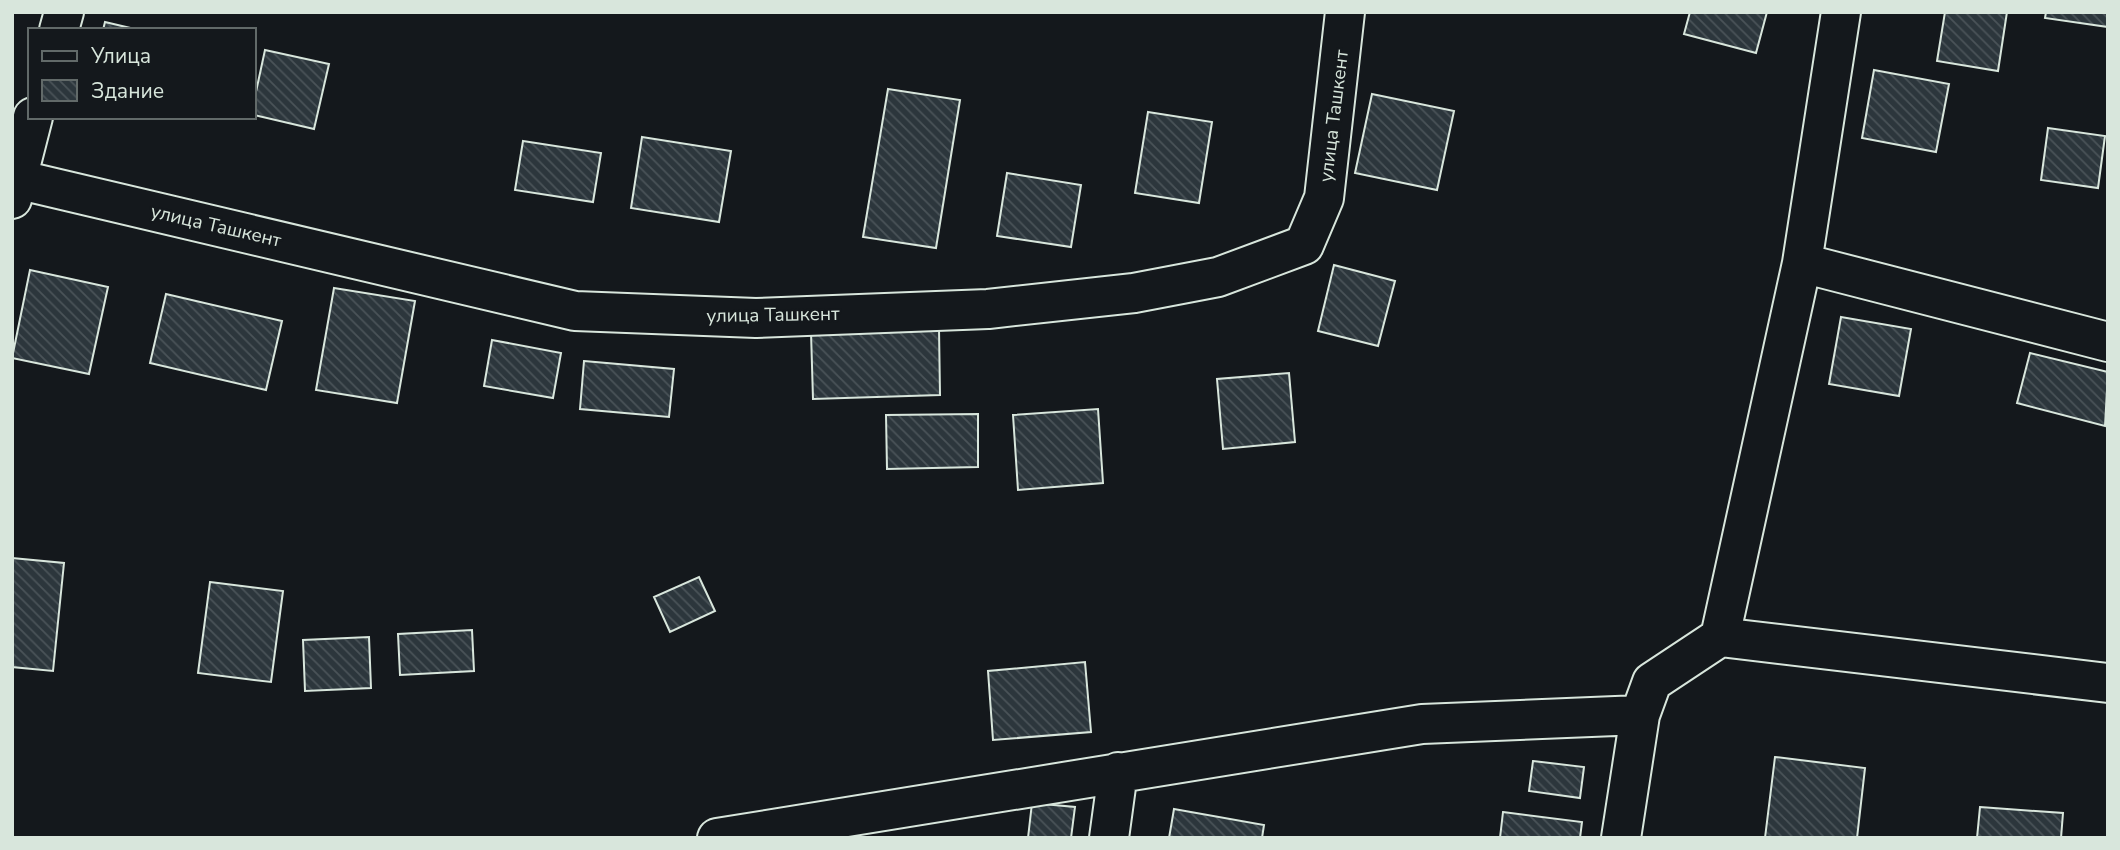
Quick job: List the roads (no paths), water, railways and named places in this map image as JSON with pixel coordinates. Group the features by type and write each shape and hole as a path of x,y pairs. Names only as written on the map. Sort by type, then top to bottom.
{"street":[{"name":"улица Ташкент","path":"13,185 575,312 756,318 988,309 1134,293 1218,276 1304,245 1324,198 1345,12"},
{"path":"1720,637 1802,263 1842,12"},
{"path":"13,185 32,119"},
{"path":"1802,263 2108,342"},
{"path":"1621,838 1640,715 1652,682 1720,637 2108,683"},
{"path":"717,838 1422,724 1640,715"},
{"path":"1109,838 1118,772"}]}
